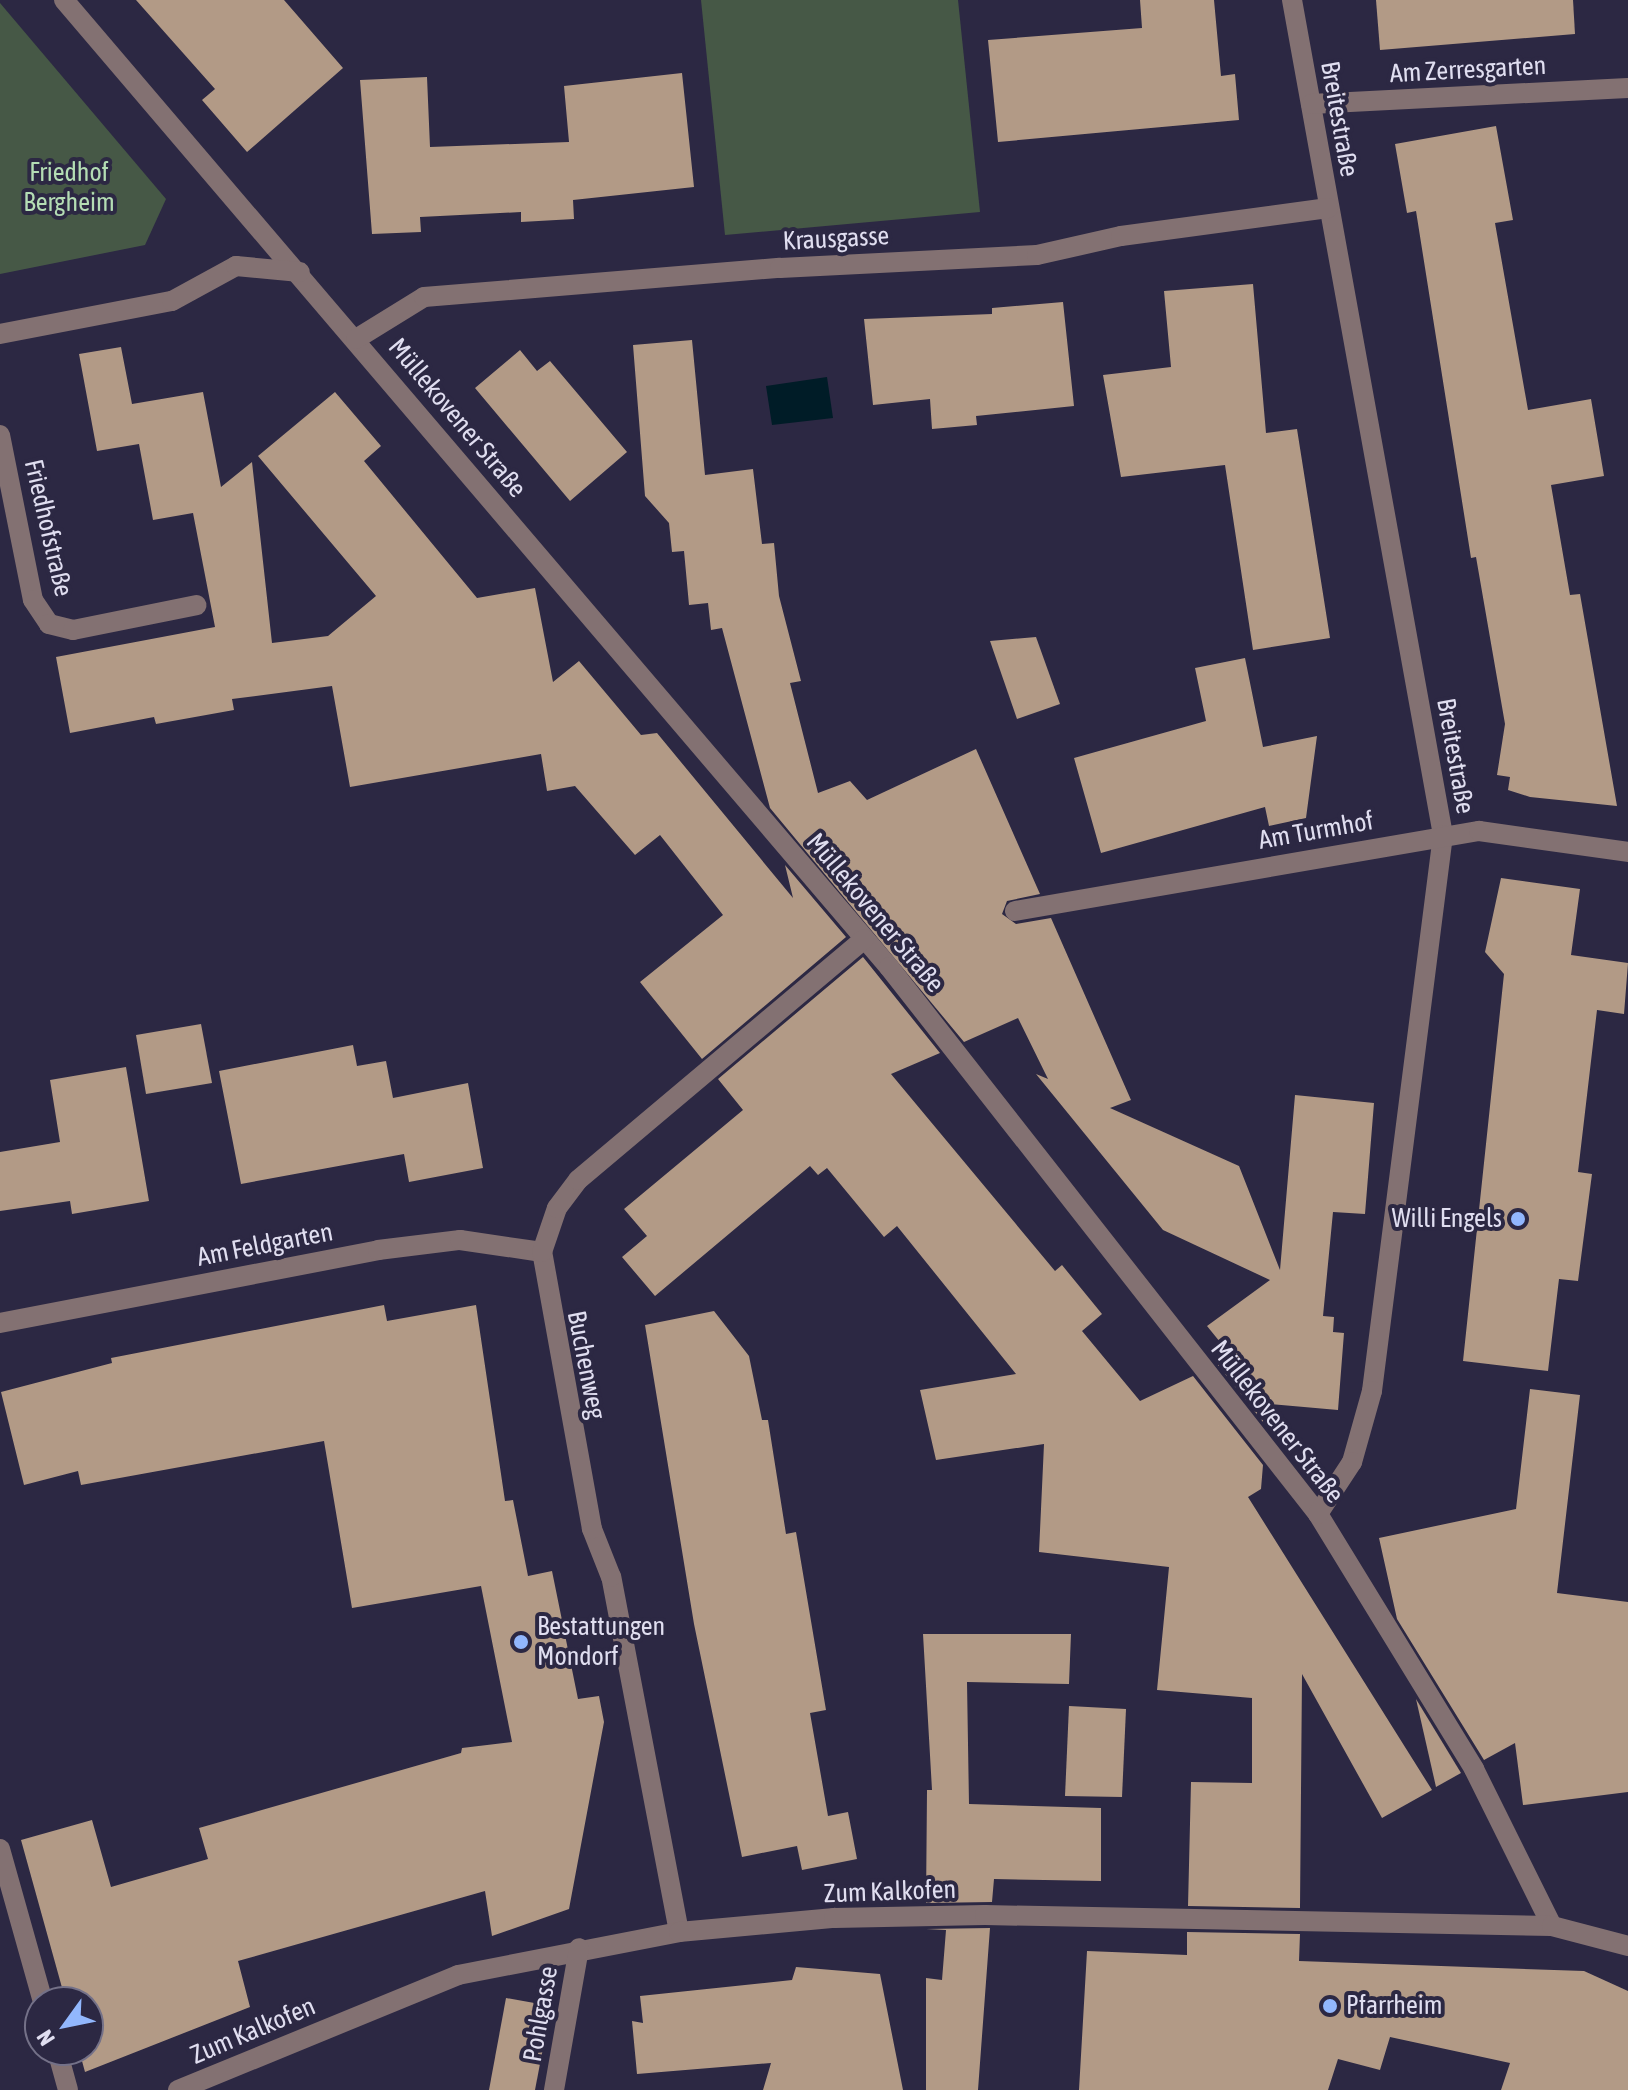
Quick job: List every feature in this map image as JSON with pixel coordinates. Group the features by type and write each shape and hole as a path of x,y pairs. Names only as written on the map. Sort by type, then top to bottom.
{"street":[{"name":"Müllekovener Straße","path":"64,0 300,272 864,939 1318,1514 1474,1769 1552,1926"},
{"name":"Breitestraße","path":"1292,0 1443,835 1372,1391 1352,1462 1318,1514"},
{"name":"Am Zerresgarten","path":"1311,104 1628,88"},
{"name":"Krausgasse","path":"356,339 424,297 780,268 1037,255 1121,236 1328,208"},
{"path":"0,334 172,301 236,266 300,272"},
{"name":"Friedhofstraße","path":"0,435 33,600 49,624 73,630 197,605"},
{"name":"Am Turmhof","path":"1015,911 1479,831 1628,852"},
{"name":"Buchenweg","path":"679,1932 611,1577 589,1514 542,1275 542,1252 557,1208 578,1180 864,939"},
{"name":"Am Feldgarten","path":"0,1323 378,1250 460,1240 542,1252"},
{"path":"0,1849 39,1986"},
{"name":"Zum Kalkofen","path":"178,2090 458,1975 579,1948 679,1932 834,1918 985,1915 1552,1926 1628,1946"},
{"name":"Pohlgasse","path":"554,2090 579,1948"},
{"path":"61,2066 68,2090"}],"green space":[{"path":"701,0 958,0 980,212 725,235"},
{"name":"Friedhof Bergheim","path":"0,3 166,199 145,245 0,274"}],"water":[{"path":"827,377 833,418 772,425 766,386"}],"building":[{"path":"136,0 284,0 343,68 247,152 202,100 215,89"},
{"path":"1140,0 1214,0 1221,76 1235,74 1239,120 998,142 988,40 1142,28"},
{"path":"1376,0 1573,0 1575,34 1380,50"},
{"path":"682,73 694,187 573,200 574,219 521,222 521,212 420,217 421,232 372,234 360,80 427,77 430,147 569,142 564,86"},
{"path":"1496,126 1513,220 1495,223 1528,410 1591,399 1604,476 1551,485 1570,595 1580,594 1617,806 1530,797 1508,790 1510,777 1497,775 1505,724 1476,557 1471,558 1416,211 1407,213 1395,144"},
{"path":"1253,284 1266,433 1297,429 1330,638 1253,650 1225,465 1121,477 1103,375 1171,367 1164,291"},
{"path":"1063,302 1074,406 976,416 977,425 932,429 930,399 873,405 864,319 992,314 992,308"},
{"path":"692,340 705,475 753,469 762,544 774,543 779,596 801,681 790,683 818,793 850,781 867,800 976,749 1040,894 1007,901 1002,914 1016,924 1051,918 1131,1100 1110,1108 1239,1166 1280,1270 1295,1095 1374,1103 1365,1214 1333,1212 1323,1316 1334,1317 1333,1332 1344,1333 1338,1410 1269,1404 1267,1427 1218,1365 1233,1358 1207,1326 1270,1280 1163,1230 1036,1074 1048,1079 1018,1018 964,1042 770,808 722,628 711,630 708,603 689,605 684,551 672,552 669,523 645,496 633,345"},
{"path":"121,347 132,404 203,392 221,487 252,462 272,643 328,636 376,596 258,456 335,392 381,446 364,461 477,598 535,588 553,682 579,661 641,735 657,733 793,898 785,865 846,937 702,1059 640,982 723,915 660,835 635,855 575,786 547,791 541,754 350,787 332,686 232,699 234,710 156,724 154,717 70,733 56,657 215,627 193,513 153,520 139,444 97,451 79,354"},
{"path":"520,350 537,371 550,361 627,452 570,501 475,388"},
{"path":"1036,637 1060,704 1017,719 990,641"},
{"path":"1245,658 1263,747 1317,736 1306,818 1269,826 1265,807 1101,853 1074,758 1206,721 1195,668"},
{"path":"1501,878 1580,889 1571,955 1628,963 1624,1014 1597,1010 1578,1172 1592,1174 1578,1281 1559,1279 1548,1371 1463,1361 1504,974 1485,952"},
{"path":"863,957 940,1053 891,1074 1055,1271 1062,1265 1102,1314 1082,1331 1140,1401 1193,1376 1263,1465 1261,1489 1248,1497 1432,1790 1382,1818 1302,1674 1300,1908 1188,1906 1191,1782 1252,1783 1252,1698 1157,1690 1169,1567 1039,1552 1044,1444 936,1460 920,1390 1016,1374 897,1226 884,1237 827,1168 818,1175 810,1166 655,1296 622,1257 647,1236 624,1209 743,1110 718,1079"},
{"path":"201,1024 212,1083 146,1094 136,1035"},
{"path":"353,1045 357,1066 386,1061 393,1098 468,1083 483,1168 409,1182 404,1154 241,1184 219,1071"},
{"path":"126,1067 149,1201 72,1214 70,1201 0,1211 0,1152 60,1142 50,1080"},
{"path":"384,1305 387,1321 476,1305 505,1501 513,1500 528,1576 552,1571 578,1699 599,1696 604,1722 569,1909 492,1936 485,1891 238,1961 250,2007 104,2065 104,1986 62,1986 21,1840 92,1820 111,1887 208,1859 199,1828 461,1753 462,1748 512,1742 481,1586 352,1608 324,1441 81,1485 78,1471 24,1485 1,1392 112,1363 111,1358"},
{"path":"714,1311 749,1356 762,1420 768,1420 786,1534 796,1532 826,1710 810,1713 828,1816 848,1812 857,1859 802,1870 797,1846 742,1857 694,1624 645,1325"},
{"path":"1530,1389 1580,1395 1557,1593 1628,1602 1628,1792 1523,1805 1515,1743 1484,1760 1397,1619 1379,1538 1516,1509"},
{"path":"923,1634 1071,1634 1069,1684 967,1682 969,1804 1101,1808 1101,1881 994,1879 992,1902 926,1903 927,1790 932,1790"},
{"path":"1416,1699 1461,1773 1436,1787"},
{"path":"1069,1706 1126,1709 1122,1797 1065,1796"},
{"path":"990,1928 978,2090 926,2090 926,1978 942,1980 946,1930 926,1929"},
{"path":"1187,1932 1300,1934 1299,1961 1584,1971 1628,1991 1628,2090 1501,2090 1510,2063 1390,2037 1380,2070 1338,2059 1328,2090 1079,2090 1087,1951 1187,1955"},
{"path":"796,1967 880,1974 903,2090 763,2090 771,2063 637,2074 632,2021 643,2023 640,1996 792,1980"},
{"path":"506,1998 551,2006 535,2090 489,2090"},
{"path":"83,2066 100,2066 85,2072"}],"place":[{"name":"Willi Engels","path":"1518,1219"},
{"name":"Bestattungen Mondorf","path":"521,1642"},
{"name":"Pfarrheim","path":"1330,2006"}]}
